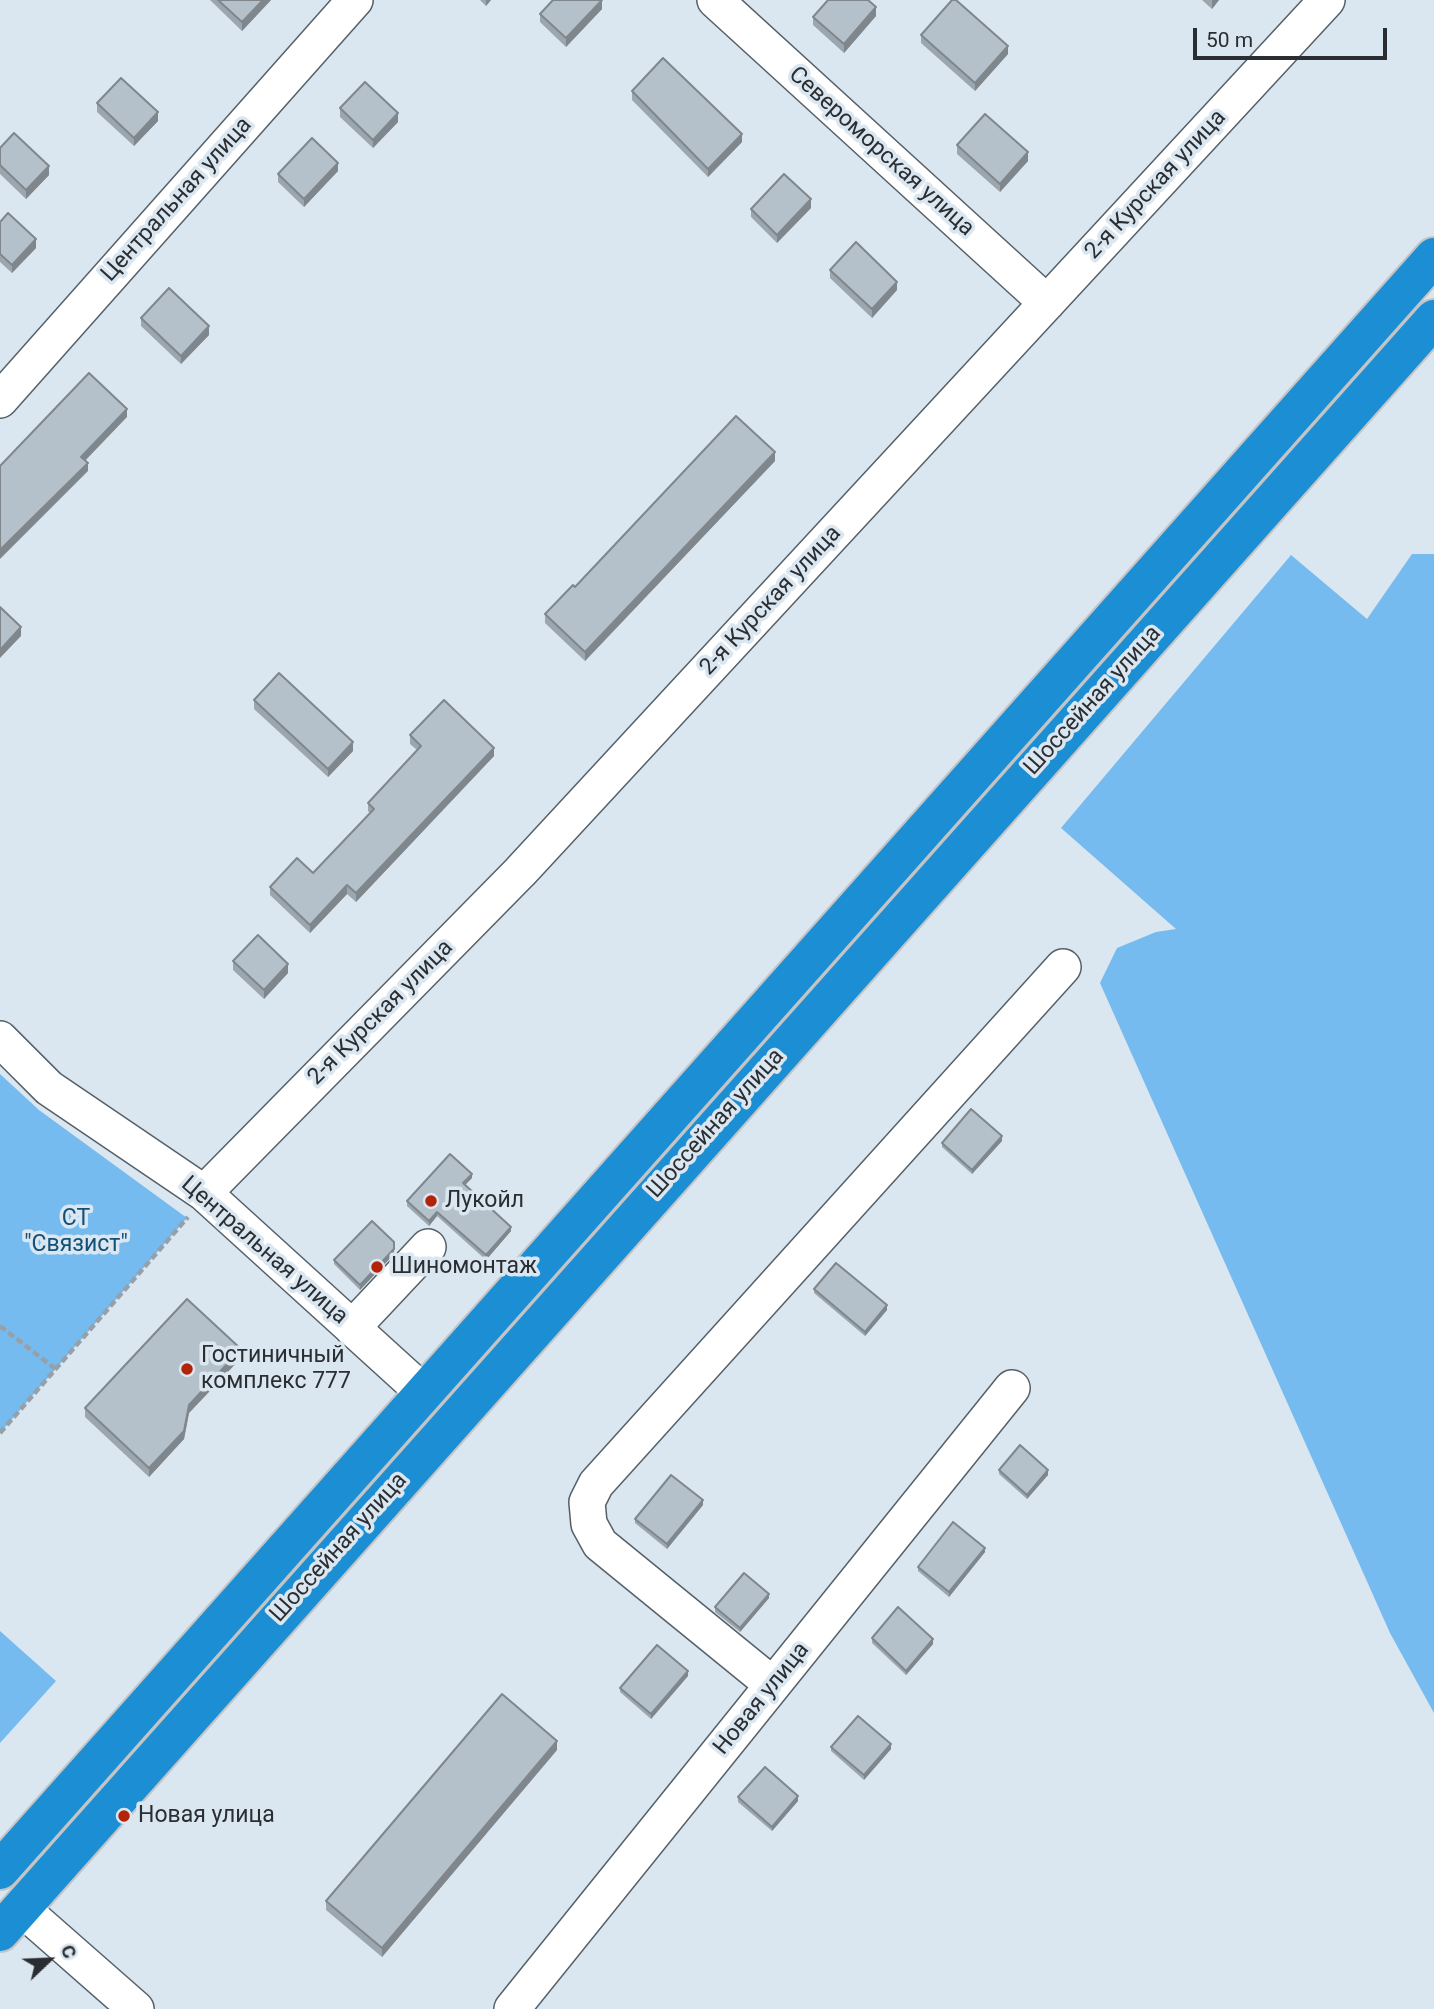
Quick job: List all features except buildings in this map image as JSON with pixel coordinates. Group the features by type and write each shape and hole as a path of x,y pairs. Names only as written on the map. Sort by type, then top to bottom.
{"highway":[{"name":"Шоссейная улица","path":"0,1870 1434,257"},
{"name":"Шоссейная улица","path":"11,1920 1434,319"}],"street":[{"name":"Центральная улица","path":"0,400 355,0"},
{"name":"Североморская улица","path":"715,0 1047,303"},
{"name":"2-я Курская улица","path":"204,1193 520,872 1327,0"},
{"path":"773,1685 600,1544 589,1524 587,1502 596,1484 1063,967"},
{"name":"Центральная улица","path":"0,1039 49,1088 204,1193 423,1392"},
{"path":"352,1328 428,1248"},
{"name":"Новая улица","path":"512,2009 1012,1388"},
{"path":"11,1920 136,2009"}],"path":[{"path":"0,1433 187,1218 204,1193"},
{"path":"0,1326 57,1370"}],"green space":[{"path":"1412,554 1434,554 1434,1713 1390,1633 1100,983 1117,948 1156,932 1176,929 1061,828 1291,555 1367,619"},
{"name":"СТ \"Связист\"","path":"0,1074 39,1110 187,1218 0,1433"},
{"path":"0,1631 56,1681 0,1743"}],"place":[{"name":"Лукойл","path":"431,1201"},
{"name":"Шиномонтаж","path":"377,1267"},
{"name":"Гостиничный комплекс 777","path":"187,1369"},
{"name":"Новая улица","path":"124,1816"}]}
